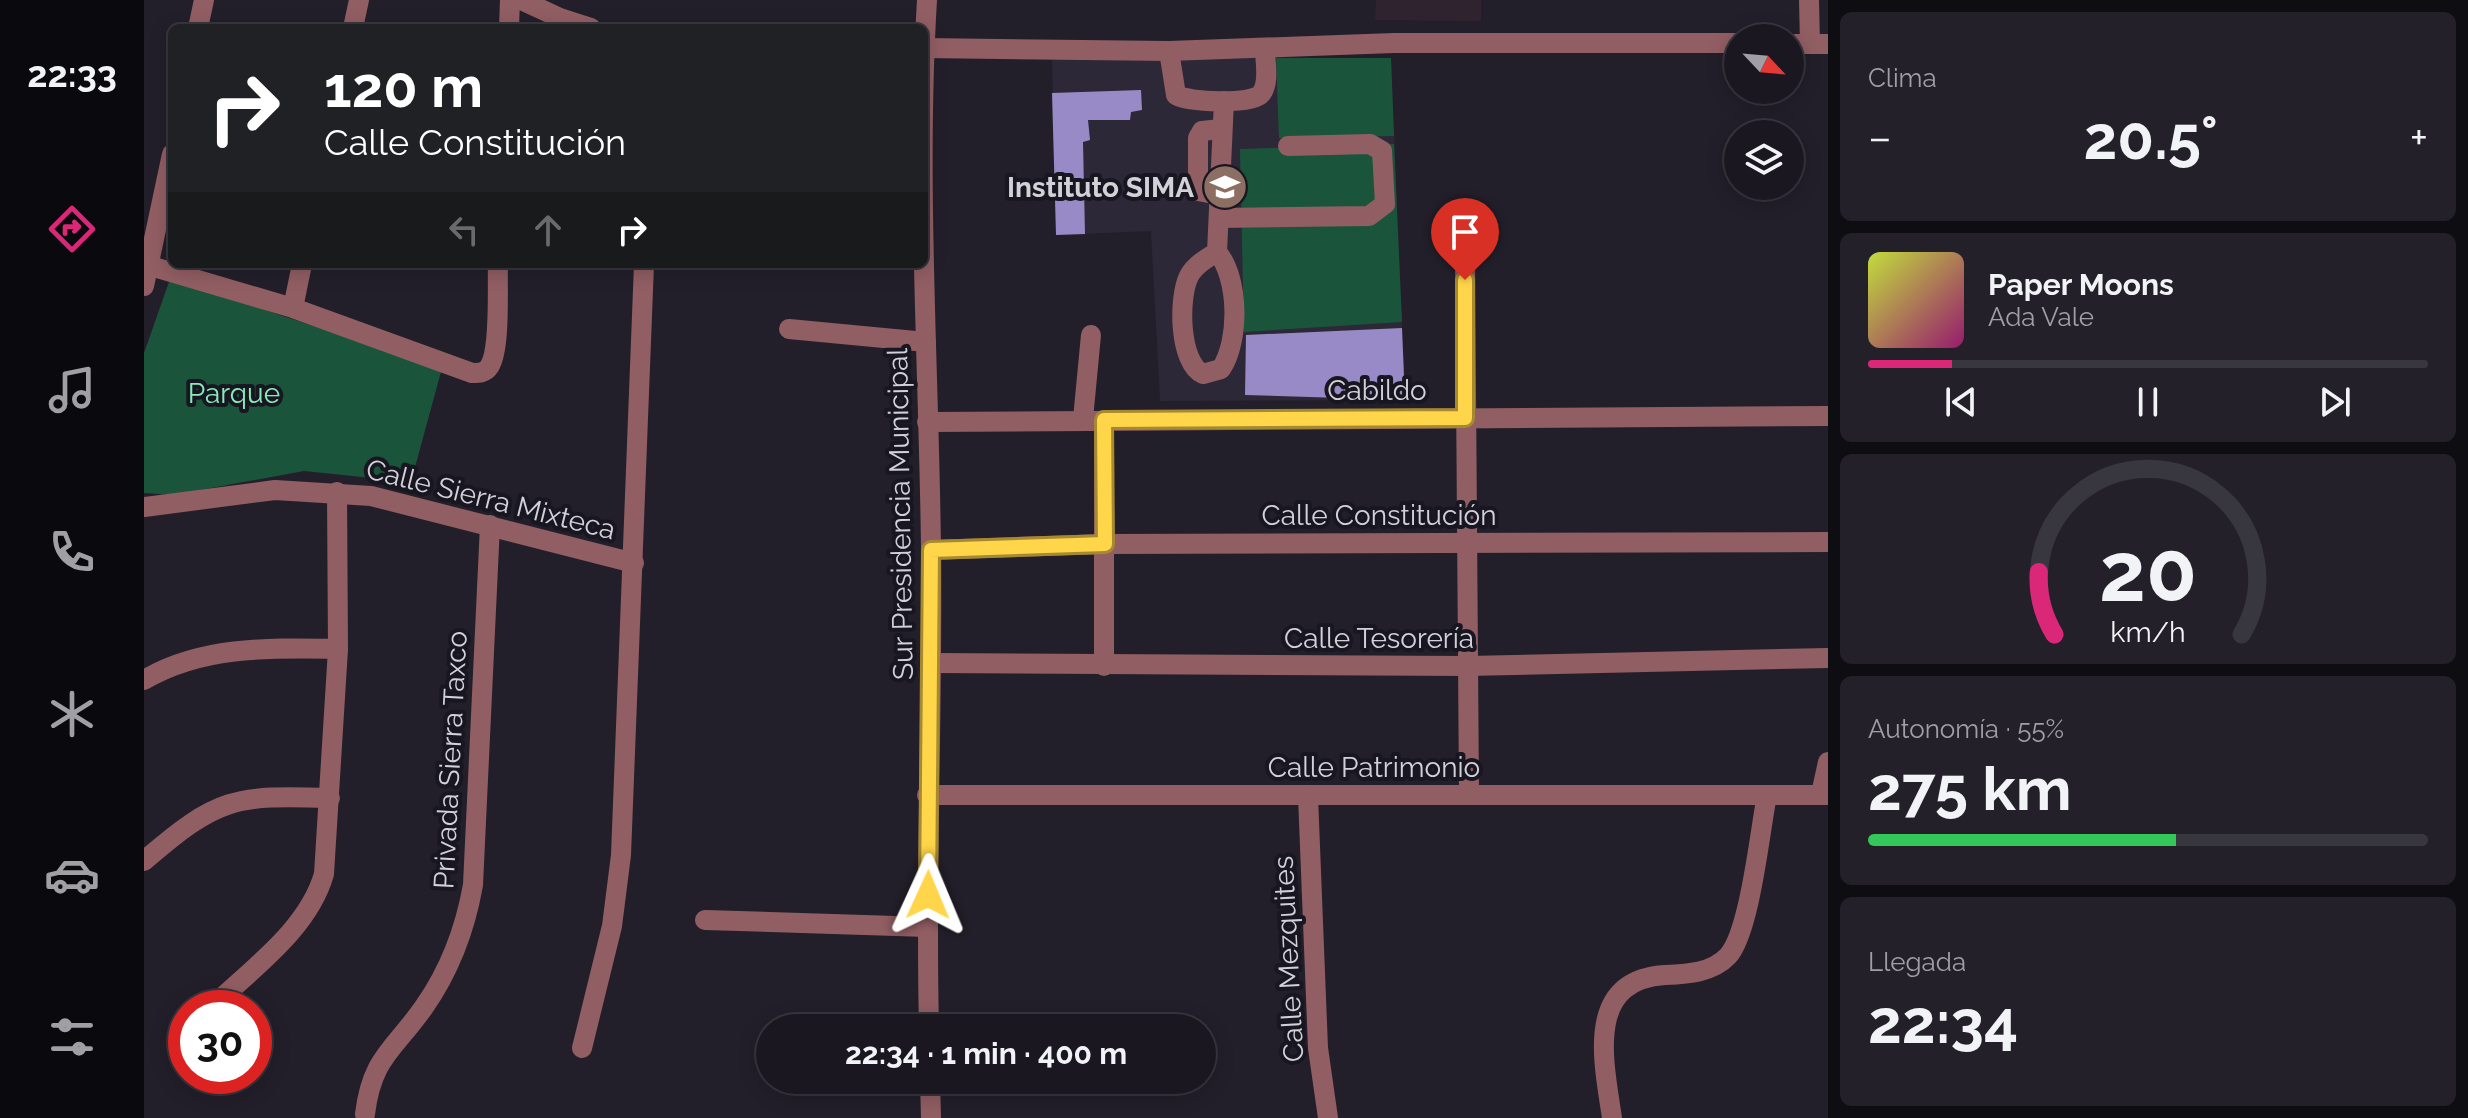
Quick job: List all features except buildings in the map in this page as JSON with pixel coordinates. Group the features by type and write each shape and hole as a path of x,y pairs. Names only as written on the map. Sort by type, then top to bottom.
{"street":[{"path":"199,24 204,0"},
{"path":"354,24 359,0"},
{"path":"509,24 510,0"},
{"path":"521,0 581,24"},
{"name":"Sur Presidencia Municipal","path":"926,24 927,0"},
{"path":"1809,0 1809,44"},
{"path":"928,48 1169,51 1265,50 1394,43 1724,43"},
{"path":"1169,51 1176,95 1187,100 1224,101 1255,99 1261,95 1266,82 1265,50"},
{"path":"1217,252 1190,274 1184,301 1189,363 1203,374 1221,369 1229,358 1232,340 1233,279 1228,265 1217,252 1219,195 1198,191 1198,145 1202,131 1221,129 1224,101"},
{"path":"1220,218 1369,216 1385,204 1382,151 1370,144 1288,146"},
{"path":"168,171 145,272 293,308 472,373 487,370 494,355 498,268"},
{"path":"1465,253 1469,794"},
{"path":"293,308 301,268"},
{"path":"582,1048 619,888 644,268"},
{"name":"Sur Presidencia Municipal","path":"925,268 931,550 927,795 929,1014"},
{"path":"789,329 926,342"},
{"path":"1091,335 1094,420 1105,544 1104,666"},
{"name":"Cabildo","path":"927,422 1828,416"},
{"name":"Calle Sierra Mixteca","path":"144,507 275,490 337,492 411,504 634,563"},
{"path":"229,990 313,904 328,848 338,649 337,492"},
{"name":"Privada Sierra Taxco","path":"365,1114 374,1071 437,986 453,956 468,913 473,885 490,525"},
{"name":"Calle Constitución","path":"931,550 1105,544 1828,542"},
{"path":"144,680 194,661 246,648 338,649"},
{"name":"Calle Tesorería","path":"931,663 1468,666 1828,658"},
{"path":"1824,795 1828,762"},
{"name":"Calle Patrimonio","path":"927,795 1824,795"},
{"path":"1612,1118 1603,1037 1608,1011 1635,982 1653,976 1691,974 1715,966 1729,955 1742,929 1767,795"},
{"path":"144,861 180,830 218,806 260,796 330,798"},
{"name":"Calle Mezquites","path":"1308,796 1318,1048 1328,1118"},
{"path":"705,920 927,927"},
{"path":"930,1094 931,1118"}],"shaded area":[{"path":"1376,0 1481,0 1481,21 1375,20"},
{"name":"Instituto SIMA","path":"1052,57 1391,58 1405,400 1160,401 1151,231 1056,235"}],"green space":[{"path":"1276,58 1391,58 1394,136 1279,138"},
{"path":"1394,144 1402,322 1244,332 1240,149"},
{"name":"Parque","path":"170,279 442,368 411,482 304,471 173,495 144,493 144,353"}],"place":[{"name":"Instituto SIMA","path":"1225,187"}],"route":[{"path":"928,895 931,550 1105,544 1104,420 1465,418 1465,280"}]}
